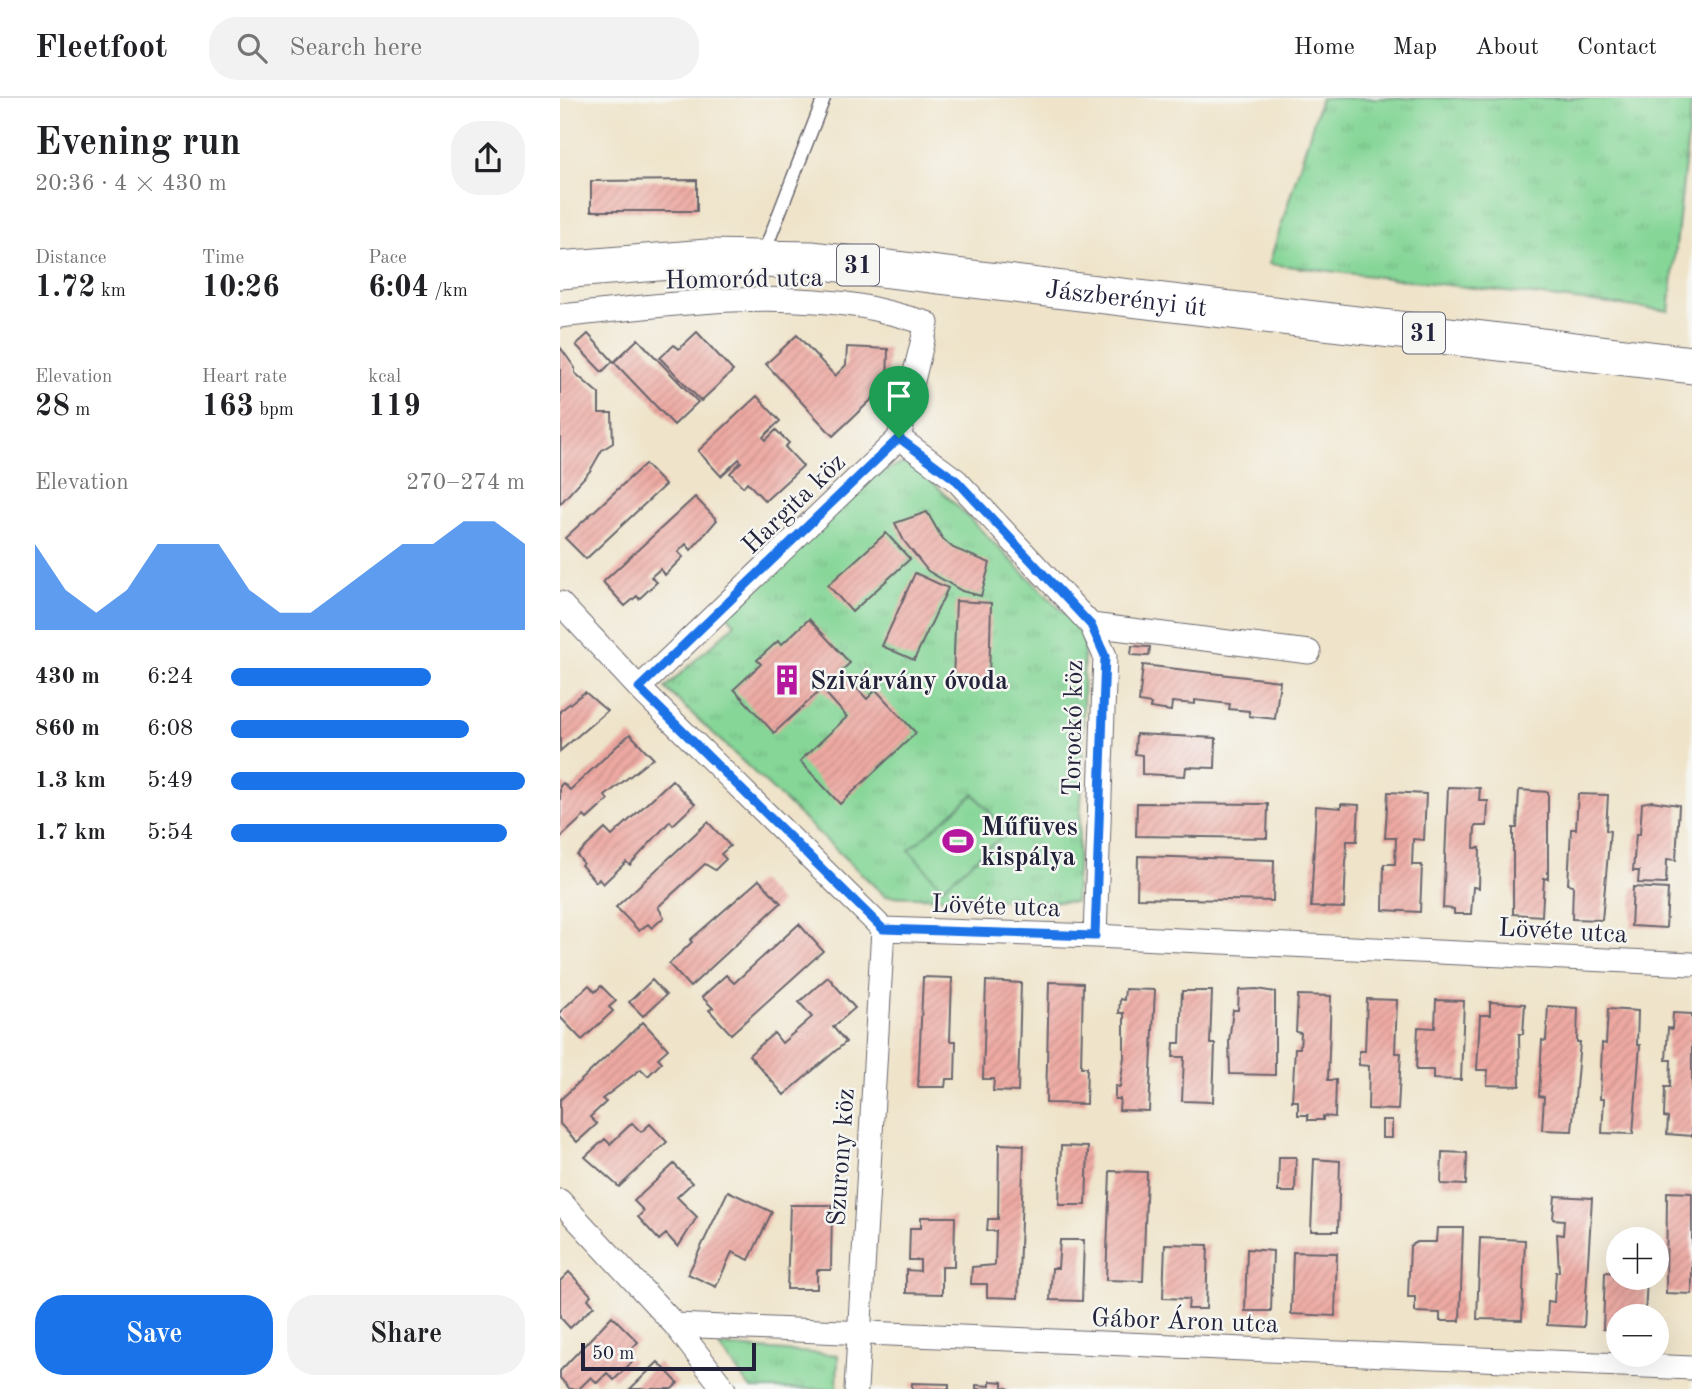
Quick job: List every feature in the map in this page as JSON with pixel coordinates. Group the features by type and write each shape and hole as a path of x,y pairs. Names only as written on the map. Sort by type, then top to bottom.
{"main road":[{"name":"Jászberényi út","path":"560,271 707,258 813,260 1692,365"}],"street":[{"name":"Homoród utca","path":"560,316 699,302 785,300 860,306 928,323 899,438"},
{"name":"Torockó köz","path":"899,438 957,481 1091,625 1105,656 1095,936"},
{"name":"Hargita köz","path":"639,688 899,438"},
{"path":"560,603 639,688 883,929"},
{"path":"1091,625 1309,652"},
{"name":"Lövéte utca","path":"883,929 1095,936 1692,964"},
{"name":"Szurony köz","path":"856,1389 883,929"},
{"path":"560,1201 675,1325 724,1389"},
{"name":"Gábor Áron utca","path":"675,1325 1692,1368"}],"lane":[{"path":"761,258 824,98"}],"green space":[{"path":"1321,98 1692,98 1669,311 1269,264"},
{"path":"911,460 1084,633 1082,787 1075,902 885,896 665,688 735,624 722,609 859,480"},
{"name":"Műfüves kispálya","path":"974,794 1007,832 942,888 909,850"},
{"path":"719,1346 838,1355 837,1389 751,1389"}],"building":[{"path":"697,180 697,211 591,211 591,181"},
{"path":"697,332 733,371 701,401 660,358 674,345 679,349"},
{"path":"588,334 613,361 602,372 576,345"},
{"path":"797,335 835,376 846,365 847,347 888,349 887,385 833,436 766,364"},
{"path":"638,339 698,402 674,425 614,362"},
{"path":"560,347 575,368 575,373 599,394 599,413 612,413 613,443 602,450 590,471 560,504"},
{"path":"757,396 780,421 763,437 766,440 776,430 789,443 785,447 803,466 765,501 747,482 743,487 730,473 741,462 739,459 721,476 698,451"},
{"path":"645,464 665,485 586,559 565,538"},
{"path":"695,497 717,520 691,550 686,544 678,552 683,557 665,575 660,569 651,577 657,582 639,599 637,596 625,606 603,582"},
{"path":"927,512 942,538 953,548 990,563 981,596 962,591 928,571 904,541 895,523"},
{"path":"886,533 910,559 852,612 828,585"},
{"path":"915,573 948,588 914,660 882,646"},
{"path":"956,601 991,603 989,681 953,680"},
{"path":"809,619 850,663 841,671 867,699 876,690 916,733 840,804 800,761 847,717 822,689 774,733 734,689 761,664 757,660 778,641 781,645"},
{"path":"1132,646 1150,647 1149,656 1131,655"},
{"path":"1143,665 1280,681 1275,719 1249,716 1249,711 1229,709 1230,704 1195,700 1195,704 1172,702 1171,711 1150,708 1151,704 1139,702"},
{"path":"585,692 607,711 560,751 560,711"},
{"path":"630,734 653,758 605,796 608,800 587,819 584,816 560,838 560,786 563,783 570,790"},
{"path":"1136,734 1216,738 1215,768 1186,767 1185,776 1142,774 1142,755 1135,754"},
{"path":"672,780 695,804 673,825 670,821 630,865 626,862 603,884 599,879 596,882 581,865 583,863 577,855 605,829 612,836"},
{"path":"1448,787 1480,788 1479,801 1488,801 1487,826 1475,826 1474,848 1480,848 1479,888 1473,887 1471,914 1454,914 1454,909 1443,908"},
{"path":"1519,790 1548,792 1548,879 1544,878 1542,916 1513,914 1513,828 1517,828"},
{"path":"1388,792 1426,794 1424,840 1413,839 1412,865 1422,865 1420,912 1383,910 1384,864 1395,864 1396,838 1385,838"},
{"path":"1578,794 1608,795 1606,830 1610,831 1602,920 1572,919 1573,885 1568,884 1571,829 1576,829"},
{"path":"1652,801 1679,805 1676,860 1667,859 1666,884 1638,883 1639,871 1633,871 1642,803"},
{"path":"1137,803 1268,804 1267,838 1136,836"},
{"path":"1341,804 1359,805 1357,841 1347,841 1344,908 1311,907 1316,806 1341,808"},
{"path":"708,822 730,846 721,854 726,859 715,870 705,864 658,907 664,917 652,928 648,924 639,931 616,907"},
{"path":"1138,856 1274,860 1273,901 1137,898"},
{"path":"759,880 781,903 690,987 669,964 692,942 690,940"},
{"path":"1633,887 1668,889 1666,928 1631,926"},
{"path":"799,924 823,951 731,1034 709,1010 713,1008 702,997 726,975 734,983"},
{"path":"828,977 855,1008 833,1027 846,1042 784,1095 749,1055 774,1033 782,1043 812,1017 799,1002"},
{"path":"923,977 952,978 950,1041 956,1041 955,1079 946,1079 945,1087 918,1087"},
{"path":"652,980 666,995 643,1016 629,1002"},
{"path":"986,981 1021,983 1018,1092 993,1091 994,1079 983,1079"},
{"path":"1049,982 1083,983 1081,1067 1087,1067 1086,1104 1046,1103"},
{"path":"589,985 595,992 601,986 616,1001 609,1007 613,1011 582,1040 560,1017 560,1012"},
{"path":"1125,989 1155,990 1149,1111 1119,1110 1120,1099 1115,1099 1115,1086 1120,1087 1124,1057 1124,1013 1119,1013 1120,999 1124,1000"},
{"path":"1239,990 1275,992 1275,1075 1230,1074 1229,1041 1233,1010 1238,1010"},
{"path":"1182,991 1212,991 1210,1044 1215,1044 1213,1102 1182,1101 1184,1057 1173,1057 1174,1043 1180,1043"},
{"path":"1298,995 1331,996 1328,1080 1336,1080 1335,1117 1323,1116 1323,1120 1308,1120 1308,1115 1298,1115 1298,1101 1292,1101 1295,1048 1300,1048 1301,1033 1296,1032"},
{"path":"1367,999 1397,1000 1395,1053 1401,1053 1398,1110 1368,1109 1369,1066 1359,1065 1359,1051 1365,1051"},
{"path":"1436,1000 1464,1001 1461,1080 1433,1079 1433,1070 1416,1070 1418,1027 1435,1028"},
{"path":"1490,1002 1525,1004 1523,1034 1519,1034 1520,1086 1487,1085 1488,1070 1477,1070 1480,1015 1490,1015"},
{"path":"1548,1006 1578,1008 1577,1042 1580,1042 1572,1131 1542,1130 1544,1097 1539,1096 1542,1040 1546,1041"},
{"path":"1608,1009 1638,1011 1637,1045 1640,1045 1633,1134 1602,1133 1602,1043 1606,1044"},
{"path":"1673,1013 1692,1014 1692,1136 1667,1134 1668,1118 1664,1117 1665,1087 1670,1087 1671,1060 1666,1060 1668,1028 1672,1029"},
{"path":"643,1022 668,1049 658,1058 662,1062 648,1076 641,1069 602,1099 606,1102 590,1117 597,1124 577,1142 560,1124 560,1100"},
{"path":"1382,1120 1392,1120 1392,1138 1382,1138"},
{"path":"632,1123 641,1132 650,1124 667,1142 619,1187 585,1157 605,1139 610,1144"},
{"path":"999,1144 1024,1145 1018,1298 987,1297 987,1284 971,1284 972,1267 995,1265 996,1231 987,1231 988,1219 998,1219"},
{"path":"1061,1146 1088,1147 1086,1205 1059,1205"},
{"path":"1442,1152 1467,1153 1466,1185 1441,1184"},
{"path":"1279,1157 1296,1157 1295,1192 1278,1192"},
{"path":"1314,1159 1340,1161 1338,1231 1311,1231"},
{"path":"674,1164 692,1183 677,1197 697,1217 678,1247 666,1234 659,1240 638,1217 644,1211 634,1201"},
{"path":"1110,1171 1147,1172 1143,1281 1106,1280"},
{"path":"728,1191 772,1212 749,1260 732,1252 716,1287 688,1274"},
{"path":"1667,1192 1692,1193 1692,1294 1666,1293 1666,1290 1669,1290 1669,1227 1667,1227"},
{"path":"1555,1196 1592,1198 1584,1327 1547,1325 1548,1301 1554,1302 1556,1272 1559,1272 1557,1234 1563,1235 1564,1220 1553,1219"},
{"path":"790,1205 832,1205 831,1270 817,1270 817,1289 787,1289"},
{"path":"921,1217 955,1217 954,1267 942,1267 942,1294 906,1293 906,1270 920,1271 920,1260 909,1260 910,1228 921,1228"},
{"path":"1437,1228 1463,1228 1460,1321 1440,1321 1440,1313 1415,1312 1415,1297 1408,1297 1410,1246 1417,1242 1436,1242"},
{"path":"1480,1238 1525,1240 1522,1320 1477,1319"},
{"path":"1060,1240 1084,1240 1082,1301 1050,1300 1052,1268 1058,1268"},
{"path":"1165,1244 1208,1245 1206,1309 1188,1309 1189,1299 1163,1298"},
{"path":"1247,1249 1273,1251 1271,1311 1245,1311"},
{"path":"1293,1252 1337,1253 1335,1316 1291,1314"},
{"path":"569,1272 591,1295 588,1299 594,1306 570,1328 560,1317 560,1281"},
{"path":"1605,1272 1606,1290 1646,1290 1646,1304 1606,1304 1606,1329 1603,1329"},
{"path":"612,1316 638,1342 626,1355 633,1361 614,1380 607,1373 597,1383 591,1377 579,1389 570,1389 560,1378 560,1371"},
{"path":"658,1362 678,1383 672,1389 630,1389"},
{"path":"990,1381 1003,1382 1003,1387 1010,1389 976,1389 976,1385 990,1386"},
{"path":"912,1383 949,1384 949,1389 912,1389"}],"place":[{"name":"Szivárvány óvoda","path":"787,680"},
{"name":"Műfüves kispálya","path":"958,841"}],"route":[{"path":"899,438 957,481 1091,625 1105,656 1095,936 883,929 639,688 859,480 899,438"}]}
